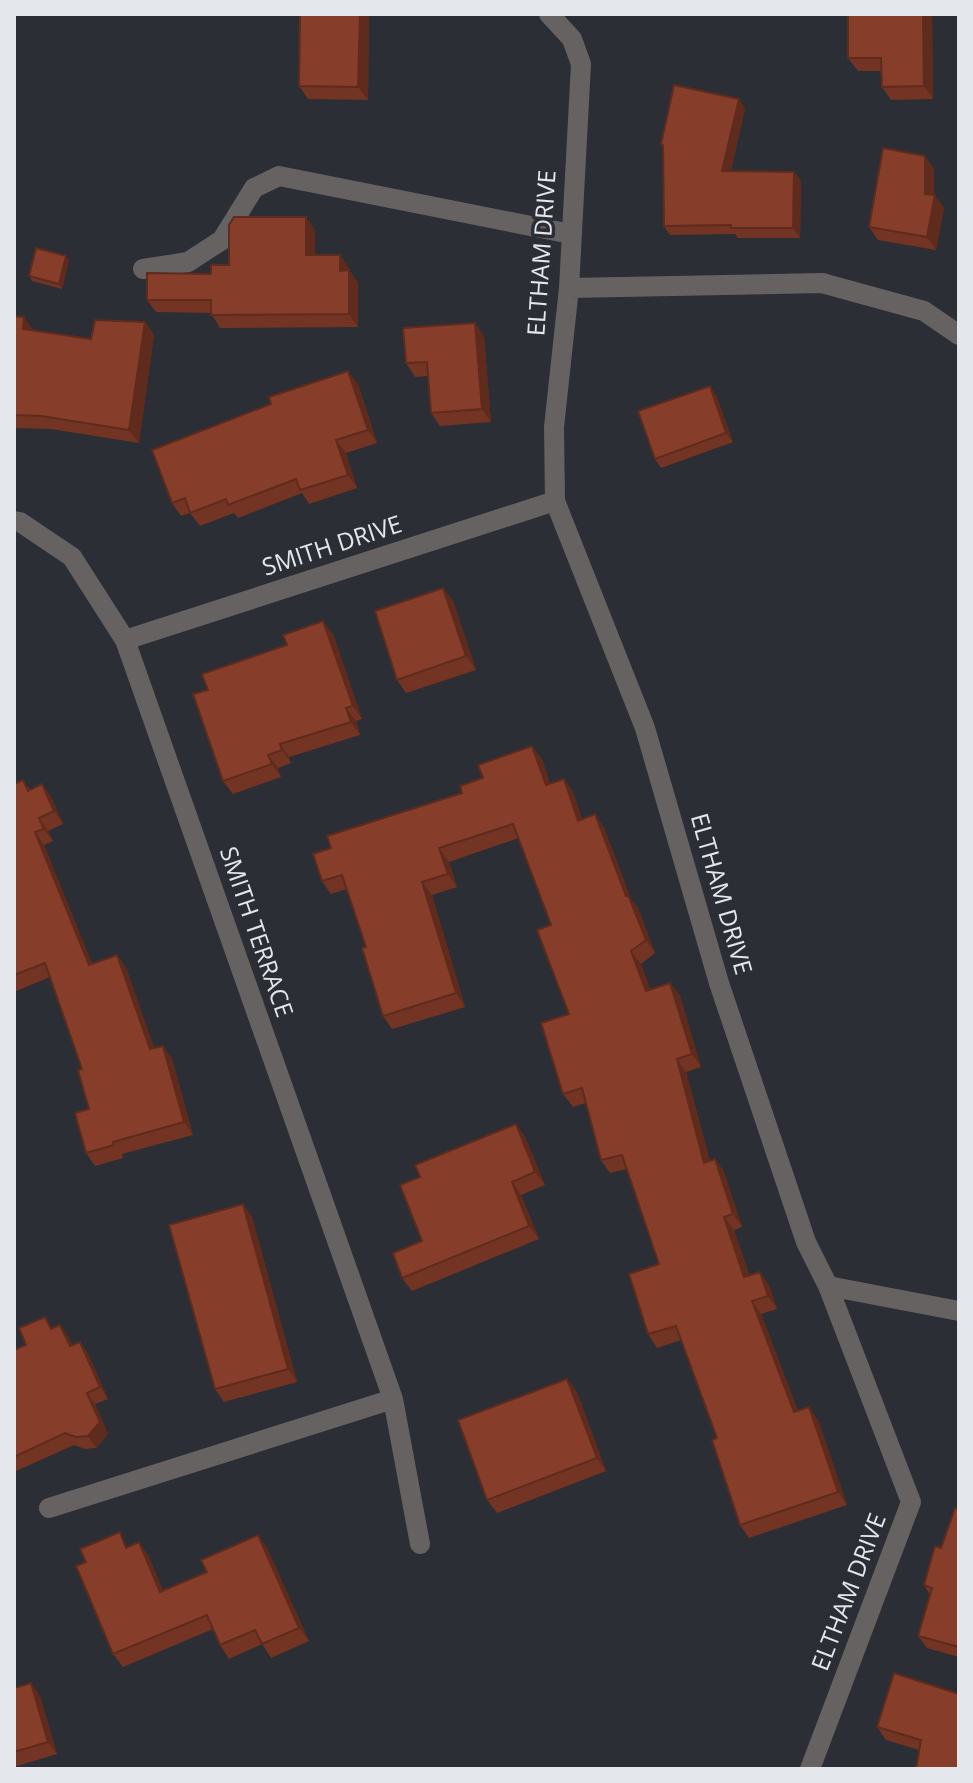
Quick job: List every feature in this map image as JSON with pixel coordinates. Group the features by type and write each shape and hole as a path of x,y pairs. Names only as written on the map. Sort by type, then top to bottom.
{"street":[{"name":"ELTHAM DRIVE","path":"549,14 572,39 581,64 569,288 554,427 555,501 645,728 719,983 806,1242 828,1286 911,1502 810,1769"},
{"path":"143,269 188,262 222,240 254,188 279,176 571,234"},
{"path":"569,288 822,283 924,311 959,335"},
{"name":"SMITH DRIVE","path":"125,640 555,501"},
{"name":"SMITH TERRACE","path":"14,521 72,557 125,640 393,1399 420,1544"},
{"path":"828,1286 959,1311"},
{"path":"49,1508 393,1399"}],"building":[{"path":"300,14 360,14 358,87 299,86"},
{"path":"848,14 923,14 924,86 882,87 881,58 848,58"},
{"path":"674,85 739,99 722,171 794,172 793,228 664,226 661,144"},
{"path":"883,148 925,156 925,194 935,195 927,237 869,227"},
{"path":"234,217 306,217 306,255 340,255 340,271 349,270 349,314 211,315 211,300 147,300 147,273 211,274 211,265 229,265 229,225"},
{"path":"36,248 66,256 59,284 29,276"},
{"path":"14,316 24,317 23,329 91,339 95,320 145,322 129,430 41,416 14,415"},
{"path":"475,323 482,409 431,413 427,362 406,363 403,328"},
{"path":"348,371 368,430 336,440 348,475 300,490 296,479 228,505 226,499 190,513 185,498 172,503 152,450 271,404 269,397"},
{"path":"710,386 726,433 655,459 638,411"},
{"path":"443,588 466,656 397,680 375,611"},
{"path":"323,621 353,706 346,708 351,722 280,744 282,750 268,755 272,764 223,781 193,694 208,690 202,674 287,645 283,635"},
{"path":"532,746 546,785 564,779 578,821 595,814 646,940 631,951 646,991 670,983 692,1054 677,1059 704,1163 715,1159 733,1214 724,1217 744,1277 760,1272 768,1296 752,1301 794,1412 809,1407 838,1492 740,1525 712,1440 717,1438 676,1326 648,1334 629,1274 659,1264 622,1155 601,1160 582,1088 563,1094 541,1023 569,1014 537,930 551,925 513,824 439,848 448,874 422,882 456,993 383,1016 362,948 366,947 342,875 322,881 313,854 331,848 327,836 462,793 460,786 483,778 478,765"},
{"path":"23,780 28,791 42,784 54,811 39,818 44,829 35,832 89,965 117,955 150,1049 163,1046 184,1122 86,1153 75,1113 89,1109 78,1070 82,1069 45,963 14,975 14,784"},
{"path":"516,1124 535,1172 512,1182 529,1226 402,1278 393,1253 422,1241 400,1185 420,1177 415,1165"},
{"path":"243,1204 288,1369 215,1389 169,1225"},
{"path":"45,1317 51,1329 60,1325 70,1346 80,1342 100,1387 87,1393 100,1422 88,1436 76,1437 65,1433 14,1457 14,1350 26,1345 19,1328"},
{"path":"567,1379 597,1458 487,1500 458,1420"},
{"path":"955,1508 959,1509 959,1647 918,1636 932,1588 924,1585 935,1546 941,1548"},
{"path":"120,1532 126,1548 139,1542 160,1592 207,1572 201,1560 258,1535 299,1628 262,1644 255,1630 220,1645 207,1615 113,1654 76,1566 86,1562 80,1549"},
{"path":"894,1673 959,1694 959,1769 916,1769 921,1740 877,1727"},
{"path":"31,1683 48,1742 14,1752 14,1688"}]}
